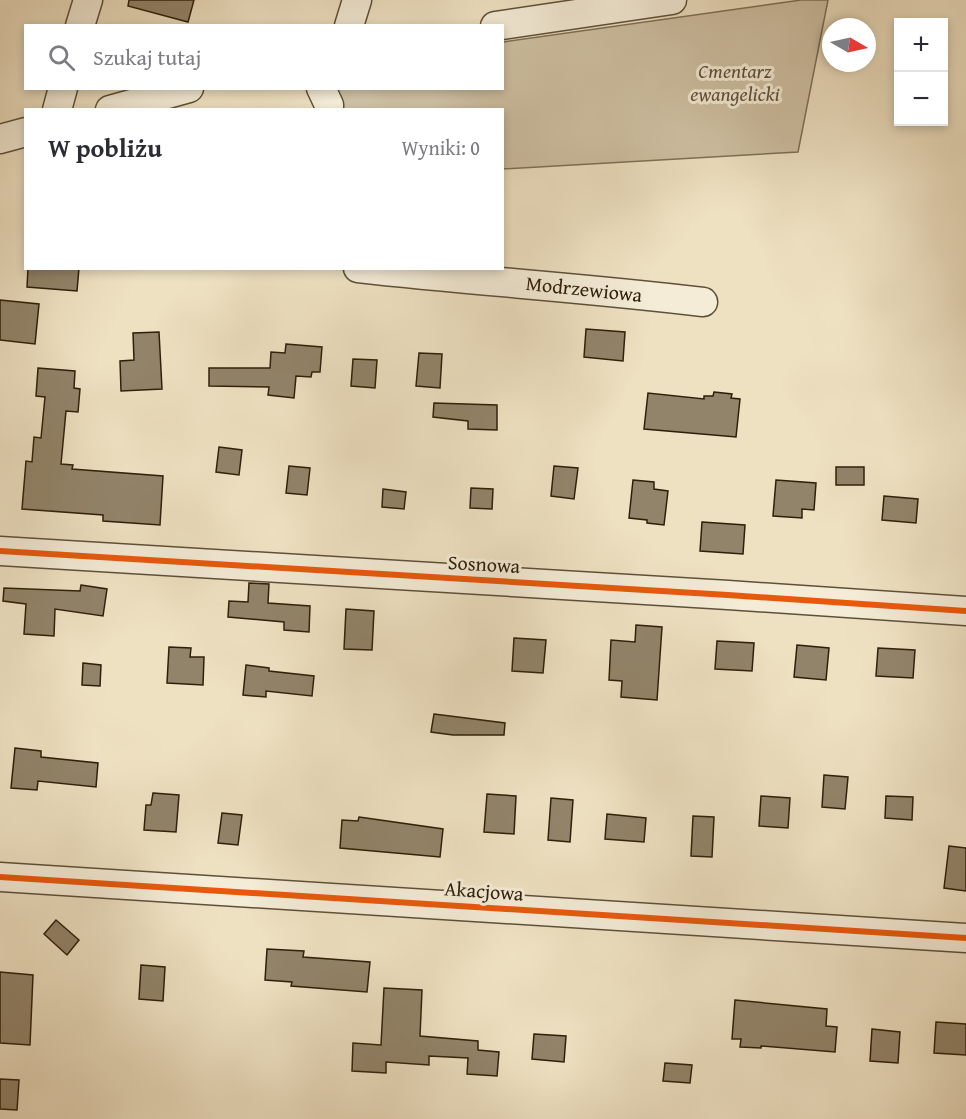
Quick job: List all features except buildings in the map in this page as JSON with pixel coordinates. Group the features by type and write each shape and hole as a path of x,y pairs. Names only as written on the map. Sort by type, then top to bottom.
{"street":[{"path":"81,24 88,0"},
{"path":"350,24 357,0"},
{"path":"504,25 672,0"},
{"path":"58,108 62,90"},
{"path":"117,108 182,90"},
{"path":"322,90 329,108"},
{"path":"0,139 24,133"},
{"name":"Modrzewiowa","path":"375,270 453,279 612,291 703,302"},
{"name":"Sosnowa","path":"0,551 692,592 966,611"},
{"name":"Akacjowa","path":"0,877 966,938"}],"green space":[{"name":"Cmentarz ewangelicki","path":"801,0 828,0 824,18 822,18 822,30 798,152 504,169 504,108 325,108 323,90 504,90 504,42"}],"cycle path":[{"path":"0,551 966,611"},
{"path":"0,877 966,938"}]}
